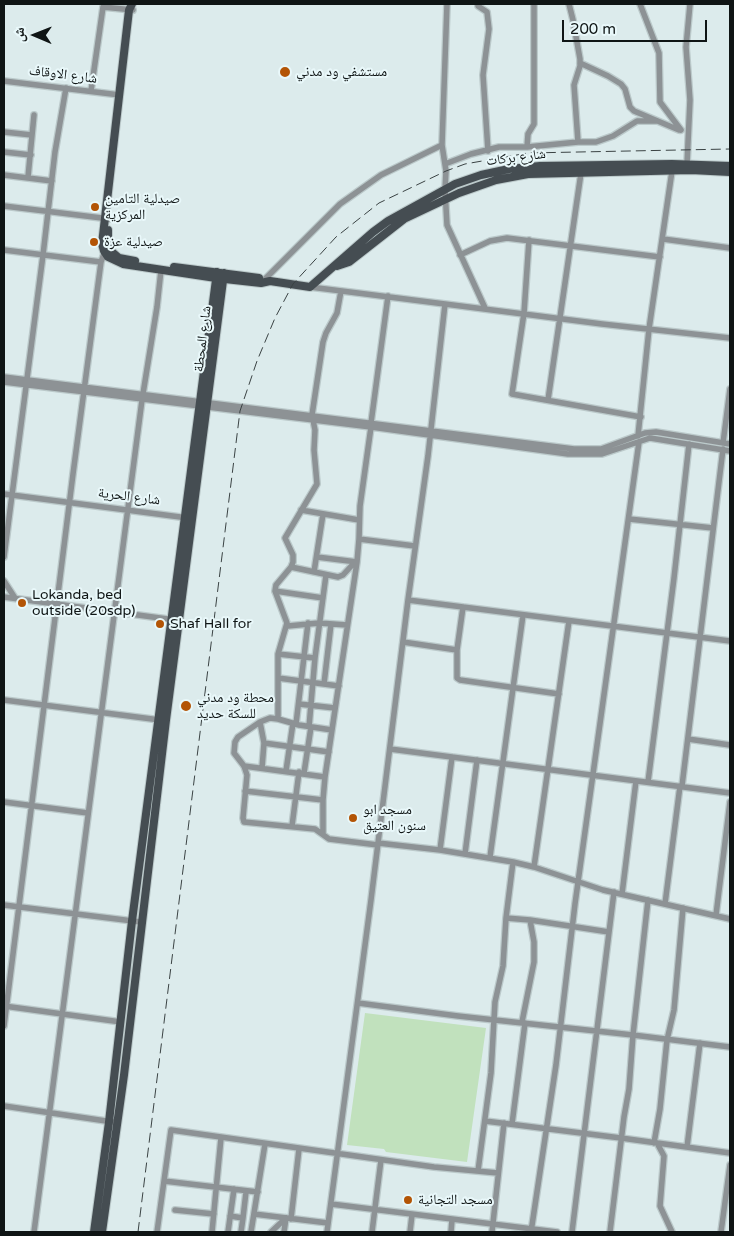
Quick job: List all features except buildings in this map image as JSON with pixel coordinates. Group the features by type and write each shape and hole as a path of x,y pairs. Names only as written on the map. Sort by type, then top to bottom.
{"main road":[{"path":"118,129 120,95 132,7"},
{"path":"132,7 107,219 108,256 118,263 161,270 310,287"},
{"name":"شارع بركات","path":"310,287 388,221 467,179 510,168 548,166 688,164 730,166"},
{"name":"شارع بركات","path":"333,268 348,262 404,219 470,188 506,178 528,174 581,172 730,172"},
{"path":"107,250 124,259 220,276"},
{"name":"شارع المحطة","path":"162,720 220,276"},
{"path":"102,1232 113,1122 120,1022 132,920 162,720"},
{"path":"94,1232 113,1122 141,922 162,720"}],"street":[{"path":"447,4 442,145 445,164 446,182 444,190 447,225 485,308"},
{"path":"478,4 487,12 489,29 483,75 488,150"},
{"path":"527,147 528,134 534,124 534,4"},
{"path":"568,4 573,20 580,63 574,85 578,142"},
{"path":"640,4 659,53 660,102 681,130"},
{"path":"688,164 690,100 686,47 690,4"},
{"path":"91,91 103,7 132,7"},
{"path":"580,63 616,80 624,89 630,106 634,111 681,130 688,135"},
{"name":"شارع الاوقاف","path":"4,81 120,95"},
{"path":"4,557 60,116 66,88"},
{"path":"28,177 34,115"},
{"path":"445,164 471,154 502,147 596,142 604,140 637,121 656,120"},
{"path":"4,132 32,135"},
{"path":"265,281 328,215 347,199 381,175 442,145"},
{"path":"4,152 31,155"},
{"path":"531,1231 556,1066 559,1027 578,882 629,519 649,329 672,171"},
{"path":"548,400 581,172"},
{"path":"4,175 52,181"},
{"path":"4,206 107,219"},
{"path":"460,255 498,238 507,238 571,244 660,257"},
{"path":"663,238 730,248"},
{"path":"529,240 524,313 512,394 640,417"},
{"path":"4,250 101,262"},
{"path":"4,1026 69,502 101,262 107,250"},
{"path":"34,1232 127,509 161,270"},
{"path":"310,287 730,338"},
{"path":"278,719 278,654 288,626 275,591 276,585 291,568 293,562 285,538 301,510 317,488 314,450 315,436 312,418 323,342 336,313 341,291"},
{"path":"323,834 322,800 356,562 359,520 388,296"},
{"path":"327,1232 358,1003 445,304"},
{"path":"4,376 27,382"},
{"path":"4,382 27,382 371,425 580,455 610,453 650,432 723,446 730,451"},
{"path":"664,904 701,638 730,389"},
{"path":"638,439 723,446 730,444"},
{"path":"648,782 689,444"},
{"name":"شارع الحرية","path":"4,494 188,518"},
{"path":"301,510 359,520"},
{"path":"314,572 323,514"},
{"path":"629,519 714,528"},
{"path":"359,539 415,546"},
{"path":"317,557 356,562"},
{"path":"291,568 340,576 356,562"},
{"path":"292,826 296,796 308,749 315,658 326,575"},
{"path":"4,581 15,598"},
{"path":"275,591 323,598"},
{"path":"4,597 176,620"},
{"path":"408,600 730,641"},
{"path":"463,607 457,678 460,680 559,694"},
{"path":"490,857 523,615"},
{"path":"534,867 569,621"},
{"path":"288,626 308,623 347,625"},
{"path":"286,771 289,746 299,704 308,623"},
{"path":"324,684 331,624"},
{"path":"403,642 458,650"},
{"path":"278,654 315,658"},
{"path":"278,678 339,686"},
{"path":"4,700 162,720"},
{"path":"299,704 335,708"},
{"path":"332,730 295,724 278,719 267,719 241,734 235,742 234,753 244,766 247,775 244,822 315,829 329,839 490,857 534,867 614,892 730,919"},
{"path":"260,722 264,743 262,768"},
{"path":"688,739 730,745"},
{"path":"264,743 329,752"},
{"path":"390,749 730,793"},
{"path":"440,850 452,758"},
{"path":"465,854 477,760"},
{"path":"244,766 325,777"},
{"path":"622,894 636,781"},
{"path":"245,791 322,800"},
{"path":"4,802 88,813"},
{"path":"716,916 730,802"},
{"path":"478,1171 485,1122 495,1002 503,966 506,918 513,862"},
{"path":"572,1232 614,892"},
{"path":"610,1232 629,1089 633,1034 648,900"},
{"path":"4,905 141,922"},
{"path":"672,1232 660,1206 664,1156 655,1143 675,1001 683,908"},
{"path":"506,918 609,932"},
{"path":"512,1124 523,1022 534,962 534,942 530,920"},
{"path":"358,1003 458,1016 633,1034 730,1047"},
{"path":"5,1006 120,1022"},
{"path":"687,1147 700,1043"},
{"path":"4,1106 113,1122"},
{"path":"485,1122 546,1128 730,1153"},
{"path":"492,1232 504,1123"},
{"path":"157,1232 171,1130 338,1155 498,1173"},
{"path":"212,1232 215,1187 222,1138"},
{"path":"251,1232 265,1144"},
{"path":"284,1232 299,1149"},
{"path":"372,1232 381,1160"},
{"path":"721,1232 730,1165"},
{"path":"164,1181 258,1192"},
{"path":"228,1232 234,1189"},
{"path":"242,1232 246,1192"},
{"path":"331,1204 531,1231 557,1232"},
{"path":"175,1210 214,1214"},
{"path":"254,1214 328,1224"},
{"path":"410,1232 412,1215"},
{"path":"230,1216 243,1218"},
{"path":"271,1232 288,1218"},
{"path":"451,1232 452,1220"}],"green space":[{"path":"365,1013 486,1028 467,1162 347,1145"}],"railway":[{"path":"138,1232 240,411 257,361 275,318 293,284 336,237 379,203 465,164 528,153 730,149"}],"place":[{"name":"مستشفي ود مدني","path":"285,72"},
{"name":"صيدلية التامين المركزية","path":"95,207"},
{"name":"صيدلية عزة","path":"94,242"},
{"name":"Lokanda, bed outside (20sdp)","path":"22,603"},
{"name":"Shaf Hall for","path":"160,624"},
{"name":"محطة ود مدني للسكة حديد","path":"186,706"},
{"name":"مسجد ابو سنون العتيق","path":"353,818"},
{"name":"مسجد التجانية","path":"408,1200"}]}
